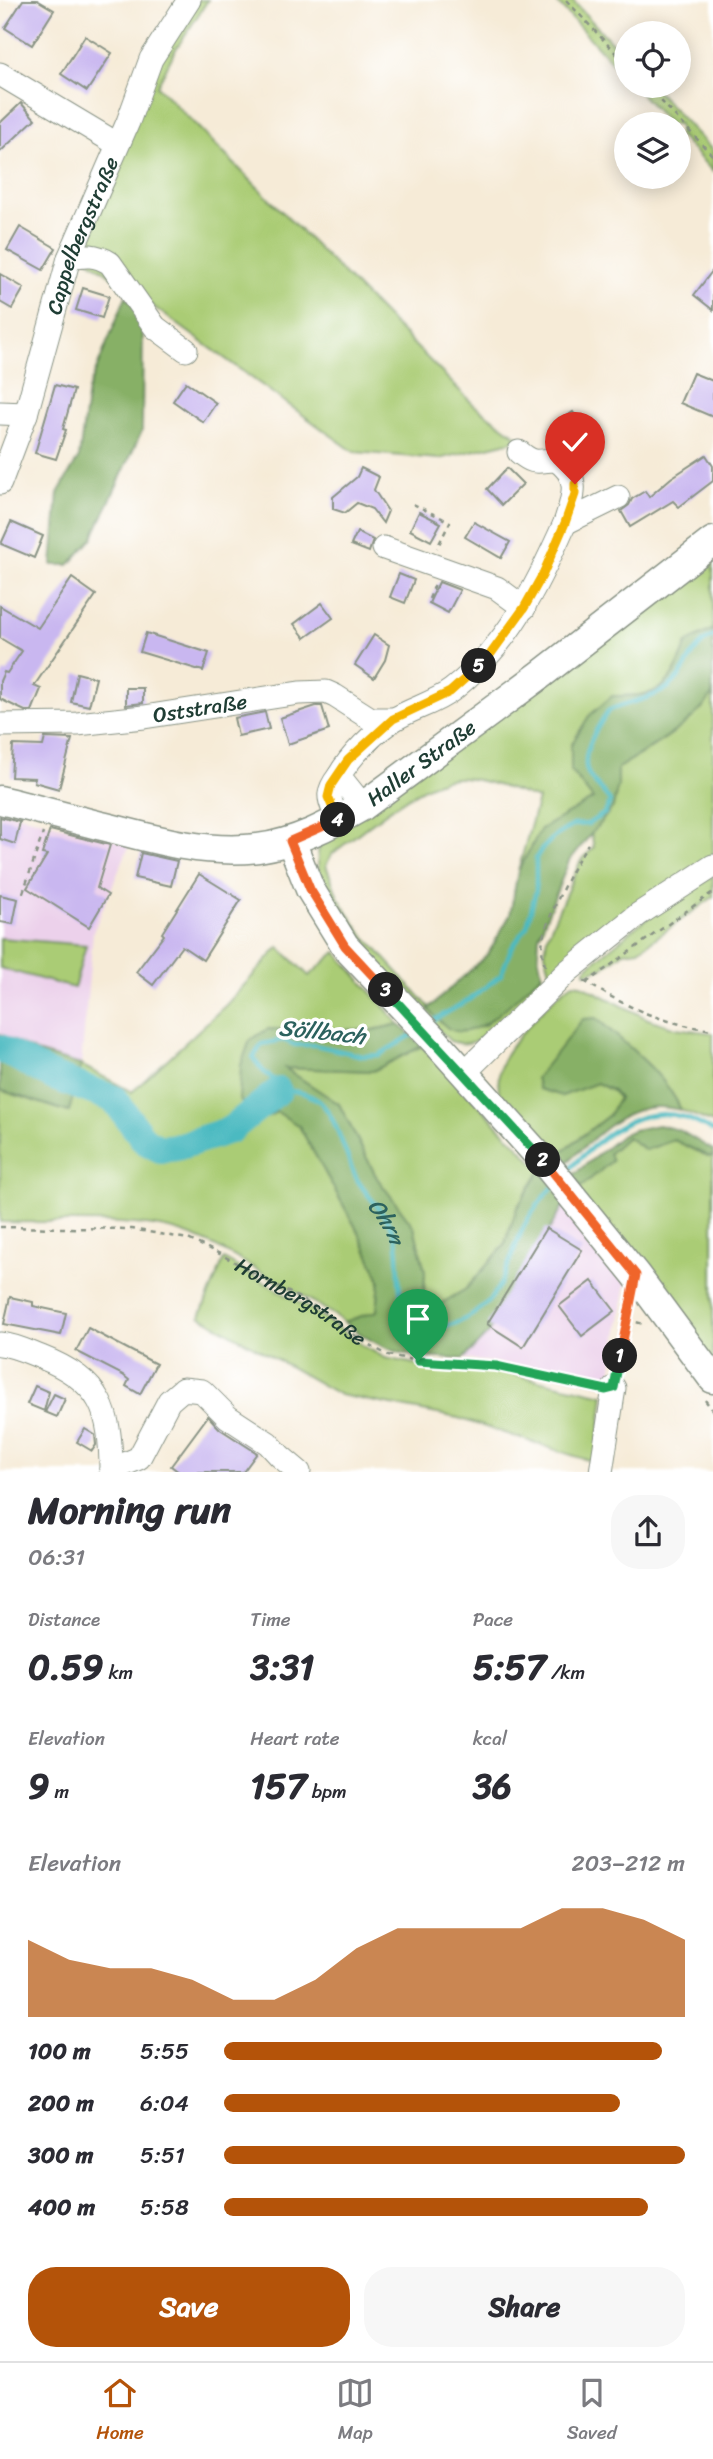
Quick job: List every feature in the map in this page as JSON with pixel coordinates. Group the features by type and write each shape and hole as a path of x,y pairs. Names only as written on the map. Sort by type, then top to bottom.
{"main road":[{"name":"Haller Straße","path":"0,800 184,847 234,850 260,848 290,841 363,806 539,676 713,541"},
{"path":"290,841 310,889 345,946 546,1164 636,1275 713,1379"}],"street":[{"name":"Cappelbergstraße","path":"0,483 26,415 69,258 128,122 150,59 189,0"},
{"path":"0,74 117,144"},
{"path":"69,258 91,255 110,263 155,327 186,350"},
{"path":"0,413 26,415"},
{"path":"338,820 328,797 331,785 348,760 393,719 450,692 487,659 524,608 565,523 575,494 571,472 556,460 538,463 530,461 519,452"},
{"path":"565,523 618,497"},
{"path":"384,548 497,587 524,608"},
{"name":"Oststraße","path":"0,725 77,724 144,717 299,693 326,692 371,719 393,719"},
{"path":"339,776 363,806"},
{"path":"464,1073 639,914 713,866"},
{"path":"0,1344 53,1362 85,1381 102,1403 111,1436 111,1471 139,1458 169,1401 183,1389 202,1391 228,1417 246,1426 268,1443 299,1472"},
{"path":"601,1472 614,1388"}],"path":[{"path":"566,0 614,51"},
{"path":"658,98 713,156"},
{"path":"413,504 450,522 429,564"},
{"path":"23,893 50,813"},
{"path":"588,844 578,859 544,935 541,953 569,980 648,1015 678,1025 713,1030"},
{"path":"569,980 713,892"},
{"name":"Hornbergstraße","path":"0,1227 132,1229 188,1239 321,1310 388,1355 409,1360 496,1366 606,1390 614,1388"},
{"path":"614,1388 636,1275"}],"shaded area":[{"path":"0,810 130,844 93,932 81,1065 36,1052 0,1034"},
{"path":"566,1201 627,1277 610,1379 601,1384 499,1363 464,1359 488,1334"}],"green space":[{"path":"195,0 208,0 176,49 157,86 474,405 521,439 439,459 354,452 78,252 156,61"},
{"path":"555,0 572,0 614,45 614,65"},
{"path":"645,98 663,98 676,112 658,112"},
{"path":"691,128 713,151 713,172 691,148"},
{"path":"126,296 143,317 142,431 92,539 69,565 52,565 58,493 79,457 88,390"},
{"path":"713,551 713,629 687,643 675,671 661,687 642,695 612,696 586,790 593,799 541,829 518,871 538,799 494,784 459,778 435,783 420,790 332,854 326,865 338,897 360,931 449,1029 484,1026 542,974 542,982 489,1032 469,1043 450,1041 388,977 343,922 327,894 318,868 320,845"},
{"path":"713,629 712,694 706,704 684,724 618,768 618,785 613,807 569,861 539,936 538,955 542,974 485,1023 472,1030 460,1032 448,1028 428,1009 488,954 510,915 518,871 541,829 593,799 571,771 571,745 589,716 612,696 642,695 662,687 675,671 687,643"},
{"path":"713,693 713,858 551,975 545,953 547,936 580,862 594,847 591,833 615,797 618,768 682,726"},
{"path":"713,876 713,897 639,950 624,952 602,968 585,973 585,969 643,921"},
{"path":"0,938 86,945 74,988 0,968"},
{"path":"279,947 309,976 336,952 399,1024 373,1030 269,1029 277,1111 299,1126 360,1235 380,1280 377,1311 344,1322 228,1253 174,1230 122,1223 0,1222 0,1090 68,1112 81,1065 132,1092 226,1005"},
{"path":"573,983 580,984 648,1019 676,1028 713,1033 713,1123 681,1110 655,1072 596,1018 562,1096 597,1083 619,1098 609,1115 555,1157 499,1092 499,1075 505,1056 522,1034 555,998"},
{"path":"596,1018 655,1072 681,1110 645,1108 619,1119 562,1167 555,1157 609,1115 619,1098 612,1090 597,1083 562,1096 539,1089 536,1078 583,1019"},
{"path":"399,1024 422,1046 373,1071 285,1068 339,1104 377,1178 414,1227 425,1271 423,1314 466,1289 504,1246 517,1208 541,1170 566,1201 488,1334 463,1359 413,1355 387,1348 344,1322 377,1311 380,1280 360,1235 299,1126 277,1112 258,1121 239,1099 241,1065 250,1040 268,1029 373,1030"},
{"path":"0,1034 36,1052 81,1065 69,1112 0,1090"},
{"path":"422,1046 541,1170 517,1208 504,1246 466,1289 423,1314 425,1271 414,1227 377,1178 339,1104 284,1068 373,1071"},
{"path":"658,1125 679,1130 713,1150 713,1155 710,1157 674,1140 646,1150 627,1137 609,1153 612,1161 581,1187 573,1175 622,1135"},
{"path":"627,1137 645,1150 674,1140 710,1157 713,1155 713,1367 577,1190 609,1153"},
{"path":"224,1259 317,1313 385,1358 416,1364 494,1370 604,1395 596,1463 458,1418 340,1395 200,1316"}],"building":[{"path":"23,0 37,0 54,10 32,45 5,28"},
{"path":"85,36 112,53 87,91 61,74"},
{"path":"21,103 35,119 0,152 0,123"},
{"path":"20,227 56,248 43,270 7,250"},
{"path":"713,270 713,310 694,295"},
{"path":"0,274 24,288 12,309 0,302"},
{"path":"83,288 109,296 102,318 76,310"},
{"path":"693,373 713,381 713,417 680,403"},
{"path":"186,382 216,403 203,422 173,401"},
{"path":"55,385 74,390 63,429 66,430 56,459 35,453"},
{"path":"573,412 585,428 563,444 551,428"},
{"path":"706,455 713,466 713,481 679,507 673,501 630,527 621,511 632,499 645,491 649,497 671,478"},
{"path":"361,468 379,477 374,490 388,511 383,523 372,509 357,503 345,513 333,509 333,497 357,477"},
{"path":"507,468 523,484 502,505 487,489"},
{"path":"419,512 441,523 431,541 410,530"},
{"path":"11,522 43,536 34,558 1,544"},
{"path":"474,522 510,542 501,558 465,537"},
{"path":"357,532 373,540 369,552 351,545"},
{"path":"399,574 414,580 405,603 390,597"},
{"path":"72,578 96,595 34,686 41,689 32,711 25,711 0,699 0,681 4,672 7,673 22,651 0,638 0,606 38,628"},
{"path":"439,582 460,590 448,613 429,603"},
{"path":"322,603 333,618 305,638 294,624"},
{"path":"146,633 209,653 203,671 140,652"},
{"path":"374,635 389,645 385,660 374,678 355,665"},
{"path":"77,673 96,678 89,706 71,702"},
{"path":"126,688 143,688 143,703 126,705"},
{"path":"322,706 329,730 288,744 280,718"},
{"path":"265,712 269,729 238,736 234,718"},
{"path":"45,738 72,739 59,789 34,782 35,778 11,777 13,745 43,746"},
{"path":"0,817 20,822 15,844 0,839"},
{"path":"50,830 110,845 97,888 108,895 89,927 27,888 47,855 42,854"},
{"path":"141,853 177,861 171,886 135,878"},
{"path":"199,874 241,900 203,960 182,946 153,985 136,972 164,935 162,933"},
{"path":"0,895 18,899 13,924 0,922"},
{"path":"546,1228 582,1250 523,1347 487,1324"},
{"path":"592,1281 615,1311 582,1336 559,1306"},
{"path":"10,1297 33,1302 33,1306 66,1313 61,1335 4,1324"},
{"path":"88,1328 156,1364 140,1394 126,1386 129,1380 123,1375 76,1351"},
{"path":"35,1386 49,1392 44,1411 27,1404"},
{"path":"54,1394 65,1399 57,1417 45,1412"},
{"path":"208,1416 220,1429 257,1453 243,1472 179,1472 171,1466"},
{"path":"85,1429 95,1435 96,1445 92,1451 77,1442"}],"waterway":[{"name":"Söllbach","path":"431,1022 470,999 501,975 511,949 527,926 536,890 536,858 541,850 554,837 573,825 588,824 605,813 610,802 589,775 586,759 591,742 608,711 663,691 681,674 698,647 713,636"},
{"name":"Ohrn","path":"415,1033 379,1055 363,1056 315,1045 295,1045 283,1040 262,1044 253,1058 263,1071 277,1082 278,1091 294,1091 310,1096 326,1108 353,1172 393,1231 398,1251 401,1295 404,1309 411,1319 421,1326 448,1325 470,1316 488,1302 504,1275 526,1222 553,1187"},
{"name":"Ohrn","path":"0,1048 52,1076 114,1099 145,1141 160,1149 177,1147 230,1130 278,1091"},
{"name":"Ohrn","path":"566,1173 590,1149 618,1128 649,1115 683,1117 713,1131"}],"route":[{"path":"418,1361 496,1366 606,1390 614,1388 636,1275 546,1164 345,946 310,889 290,841 338,820 328,797 331,785 348,760 393,719 450,692 487,659 524,608 543,574 565,523 575,494 575,484"}]}
